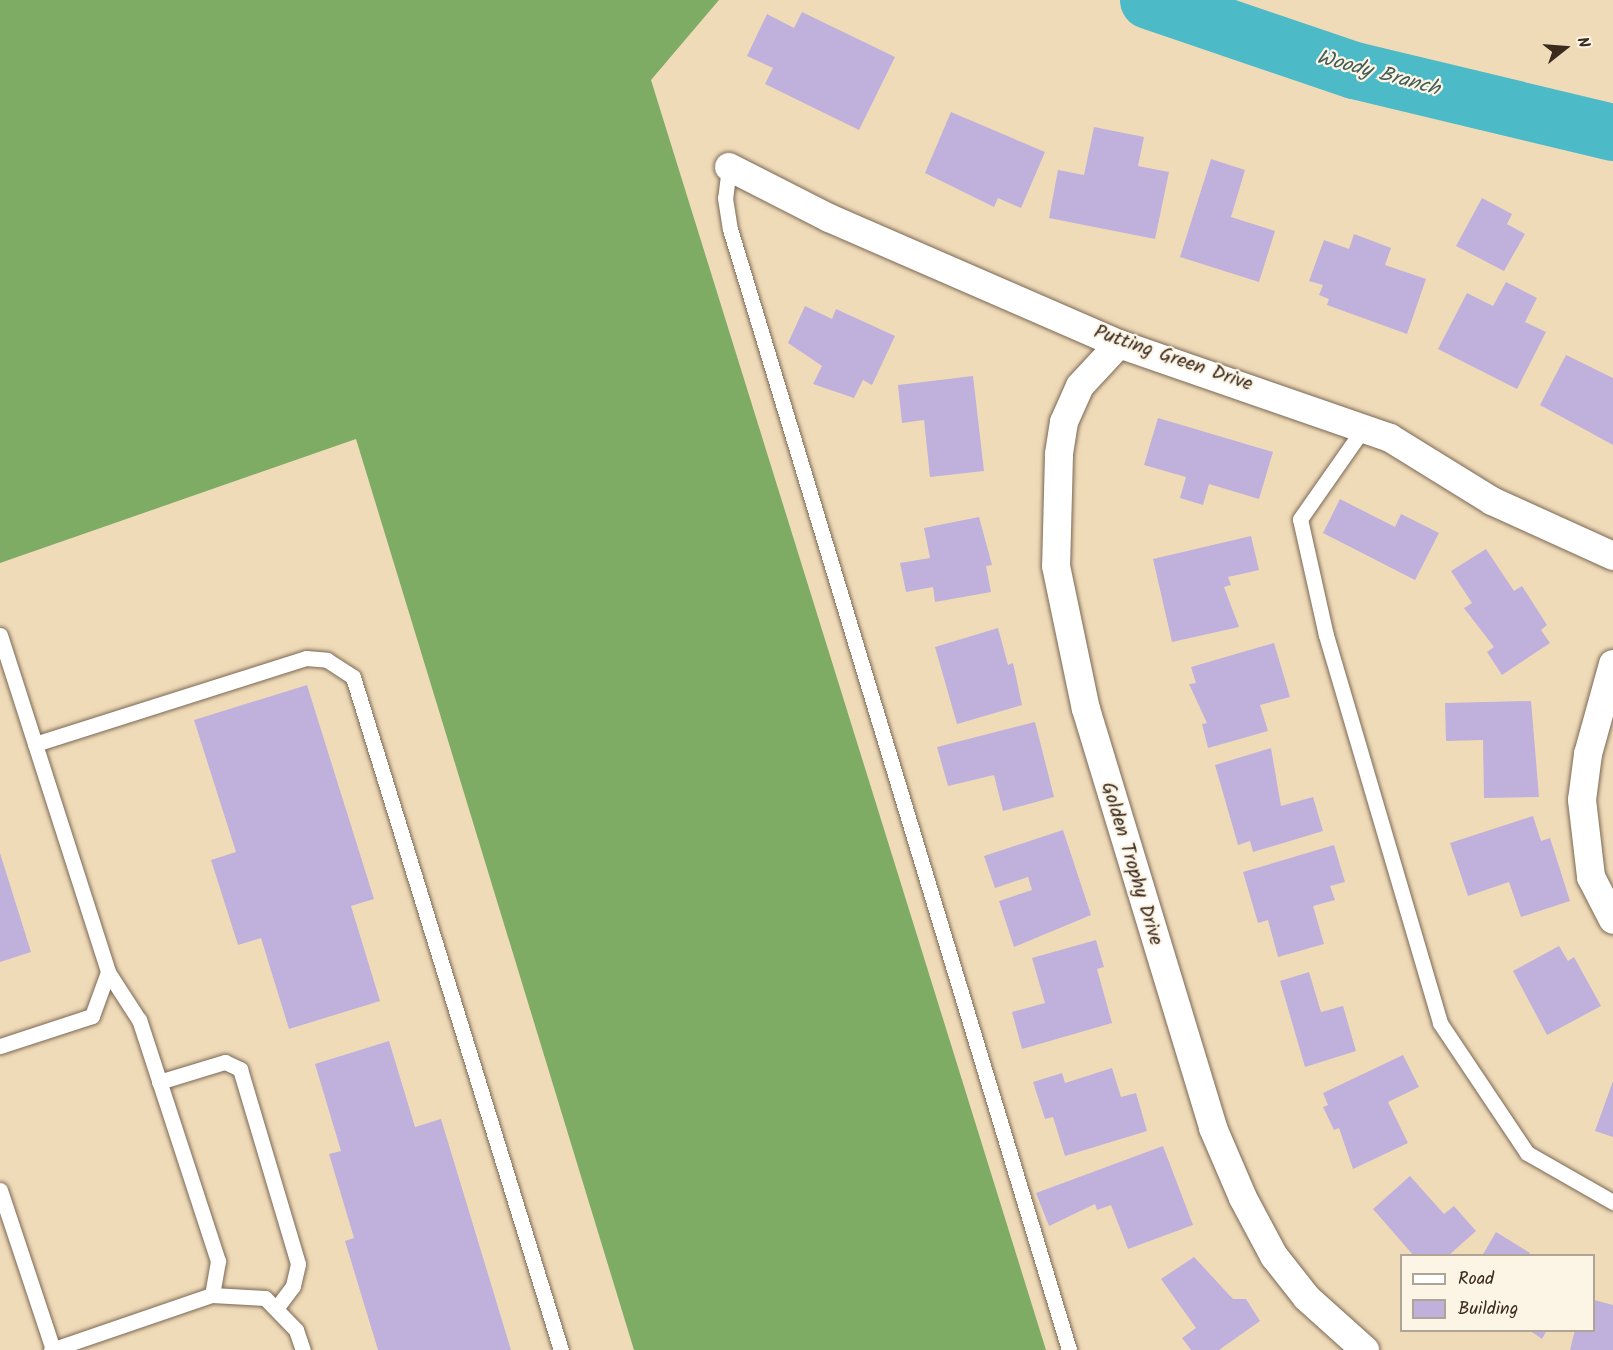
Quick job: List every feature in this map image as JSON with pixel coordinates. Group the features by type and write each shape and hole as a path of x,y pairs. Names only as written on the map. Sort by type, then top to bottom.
{"street":[{"name":"Putting Green Drive","path":"729,167 829,218 1119,344 1390,438 1492,501 1613,556"},
{"name":"Golden Trophy Drive","path":"1119,344 1080,386 1064,422 1059,455 1056,566 1080,688 1213,1128 1243,1198 1274,1256 1307,1298 1365,1350"},
{"path":"1613,664 1588,754 1582,800 1591,877 1613,920"}],"lane":[{"path":"729,167 725,198 730,229 1068,1350"},
{"path":"1363,429 1300,519 1326,635 1440,1023 1527,1153 1613,1202"},
{"path":"0,635 108,972 139,1020 218,1261 212,1295"},
{"path":"35,744 306,658 327,660 354,676 561,1350"},
{"path":"0,1046 92,1016 108,972"},
{"path":"159,1082 225,1062 240,1069 298,1264 292,1286 278,1306"},
{"path":"0,1190 52,1350 212,1295 265,1298 278,1306 303,1350"}],"green space":[{"path":"0,0 719,0 651,80 1046,1350 634,1350 356,439 0,563"}],"building":[{"path":"802,12 895,57 859,130 765,84 773,68 747,56 767,14 794,28"},
{"path":"951,112 1045,152 1021,208 998,198 994,207 925,173"},
{"path":"1094,127 1144,137 1138,166 1169,172 1155,239 1049,218 1058,170 1084,175"},
{"path":"1211,159 1245,170 1231,217 1275,231 1259,282 1180,257"},
{"path":"1482,198 1512,214 1507,224 1525,234 1504,271 1456,246"},
{"path":"1354,234 1391,248 1385,265 1426,279 1407,334 1327,305 1329,299 1319,295 1323,285 1309,281 1324,240 1349,249"},
{"path":"1506,282 1537,298 1525,322 1546,332 1517,389 1438,349 1467,293 1493,306"},
{"path":"805,306 832,319 836,309 895,336 872,385 863,380 854,398 813,384 822,366 788,343"},
{"path":"1566,355 1613,378 1613,445 1540,405"},
{"path":"973,376 984,471 930,477 924,420 902,423 898,385"},
{"path":"1158,418 1273,452 1259,499 1209,484 1203,505 1180,498 1186,477 1144,465"},
{"path":"1340,499 1395,527 1401,514 1439,533 1415,580 1323,533"},
{"path":"979,517 992,565 986,566 991,592 935,602 933,587 906,592 900,563 930,558 924,528"},
{"path":"1251,536 1259,570 1228,577 1231,585 1224,587 1239,627 1172,642 1153,559"},
{"path":"1486,549 1514,591 1522,586 1547,625 1541,630 1550,643 1502,675 1487,652 1494,647 1464,608 1472,603 1451,571"},
{"path":"998,628 1008,665 1013,663 1022,705 957,724 935,647"},
{"path":"1274,643 1290,697 1260,705 1268,731 1208,748 1202,724 1207,723 1189,684 1196,683 1191,667"},
{"path":"307,685 374,899 351,906 380,1001 289,1029 261,938 238,945 211,860 236,852 194,720"},
{"path":"1531,701 1539,797 1484,798 1483,740 1446,741 1445,703"},
{"path":"1035,722 1054,797 1003,811 994,775 948,786 937,747"},
{"path":"1271,748 1281,806 1313,797 1323,831 1253,852 1250,841 1238,845 1215,765"},
{"path":"1533,816 1541,841 1550,838 1570,901 1521,917 1509,882 1468,896 1450,843"},
{"path":"1063,830 1091,915 1014,947 999,901 1032,890 1028,877 995,888 984,856"},
{"path":"1334,845 1345,882 1330,886 1335,900 1313,906 1324,944 1278,957 1268,920 1258,923 1243,872"},
{"path":"0,853 31,952 0,962"},
{"path":"1096,940 1104,967 1097,969 1112,1023 1022,1049 1012,1012 1045,1003 1032,958"},
{"path":"1559,946 1568,961 1574,957 1601,1006 1547,1035 1513,971"},
{"path":"1309,972 1321,1012 1343,1006 1356,1051 1305,1067 1280,981"},
{"path":"389,1041 415,1127 441,1119 511,1350 378,1350 345,1241 354,1238 329,1154 341,1151 315,1064"},
{"path":"1403,1055 1419,1087 1388,1102 1408,1143 1353,1169 1339,1128 1334,1130 1323,1107 1328,1105 1323,1093"},
{"path":"1112,1068 1121,1097 1136,1093 1147,1131 1065,1156 1053,1117 1045,1119 1033,1082 1062,1073 1065,1083"},
{"path":"1613,1081 1613,1137 1595,1131"},
{"path":"1163,1146 1193,1225 1128,1249 1111,1205 1097,1210 1095,1204 1049,1226 1036,1193"},
{"path":"1410,1176 1444,1214 1454,1206 1476,1231 1450,1254 1412,1254 1373,1209"},
{"path":"1496,1232 1530,1253 1529,1254 1483,1254"},
{"path":"1194,1257 1233,1299 1246,1299 1260,1321 1219,1350 1191,1350 1182,1338 1196,1328 1161,1279"},
{"path":"1595,1300 1613,1305 1613,1350 1570,1350 1574,1332 1595,1332"},
{"path":"1532,1332 1546,1332 1542,1339"}],"waterway":[{"name":"Woody Branch","path":"1148,0 1354,70 1613,132"}]}
